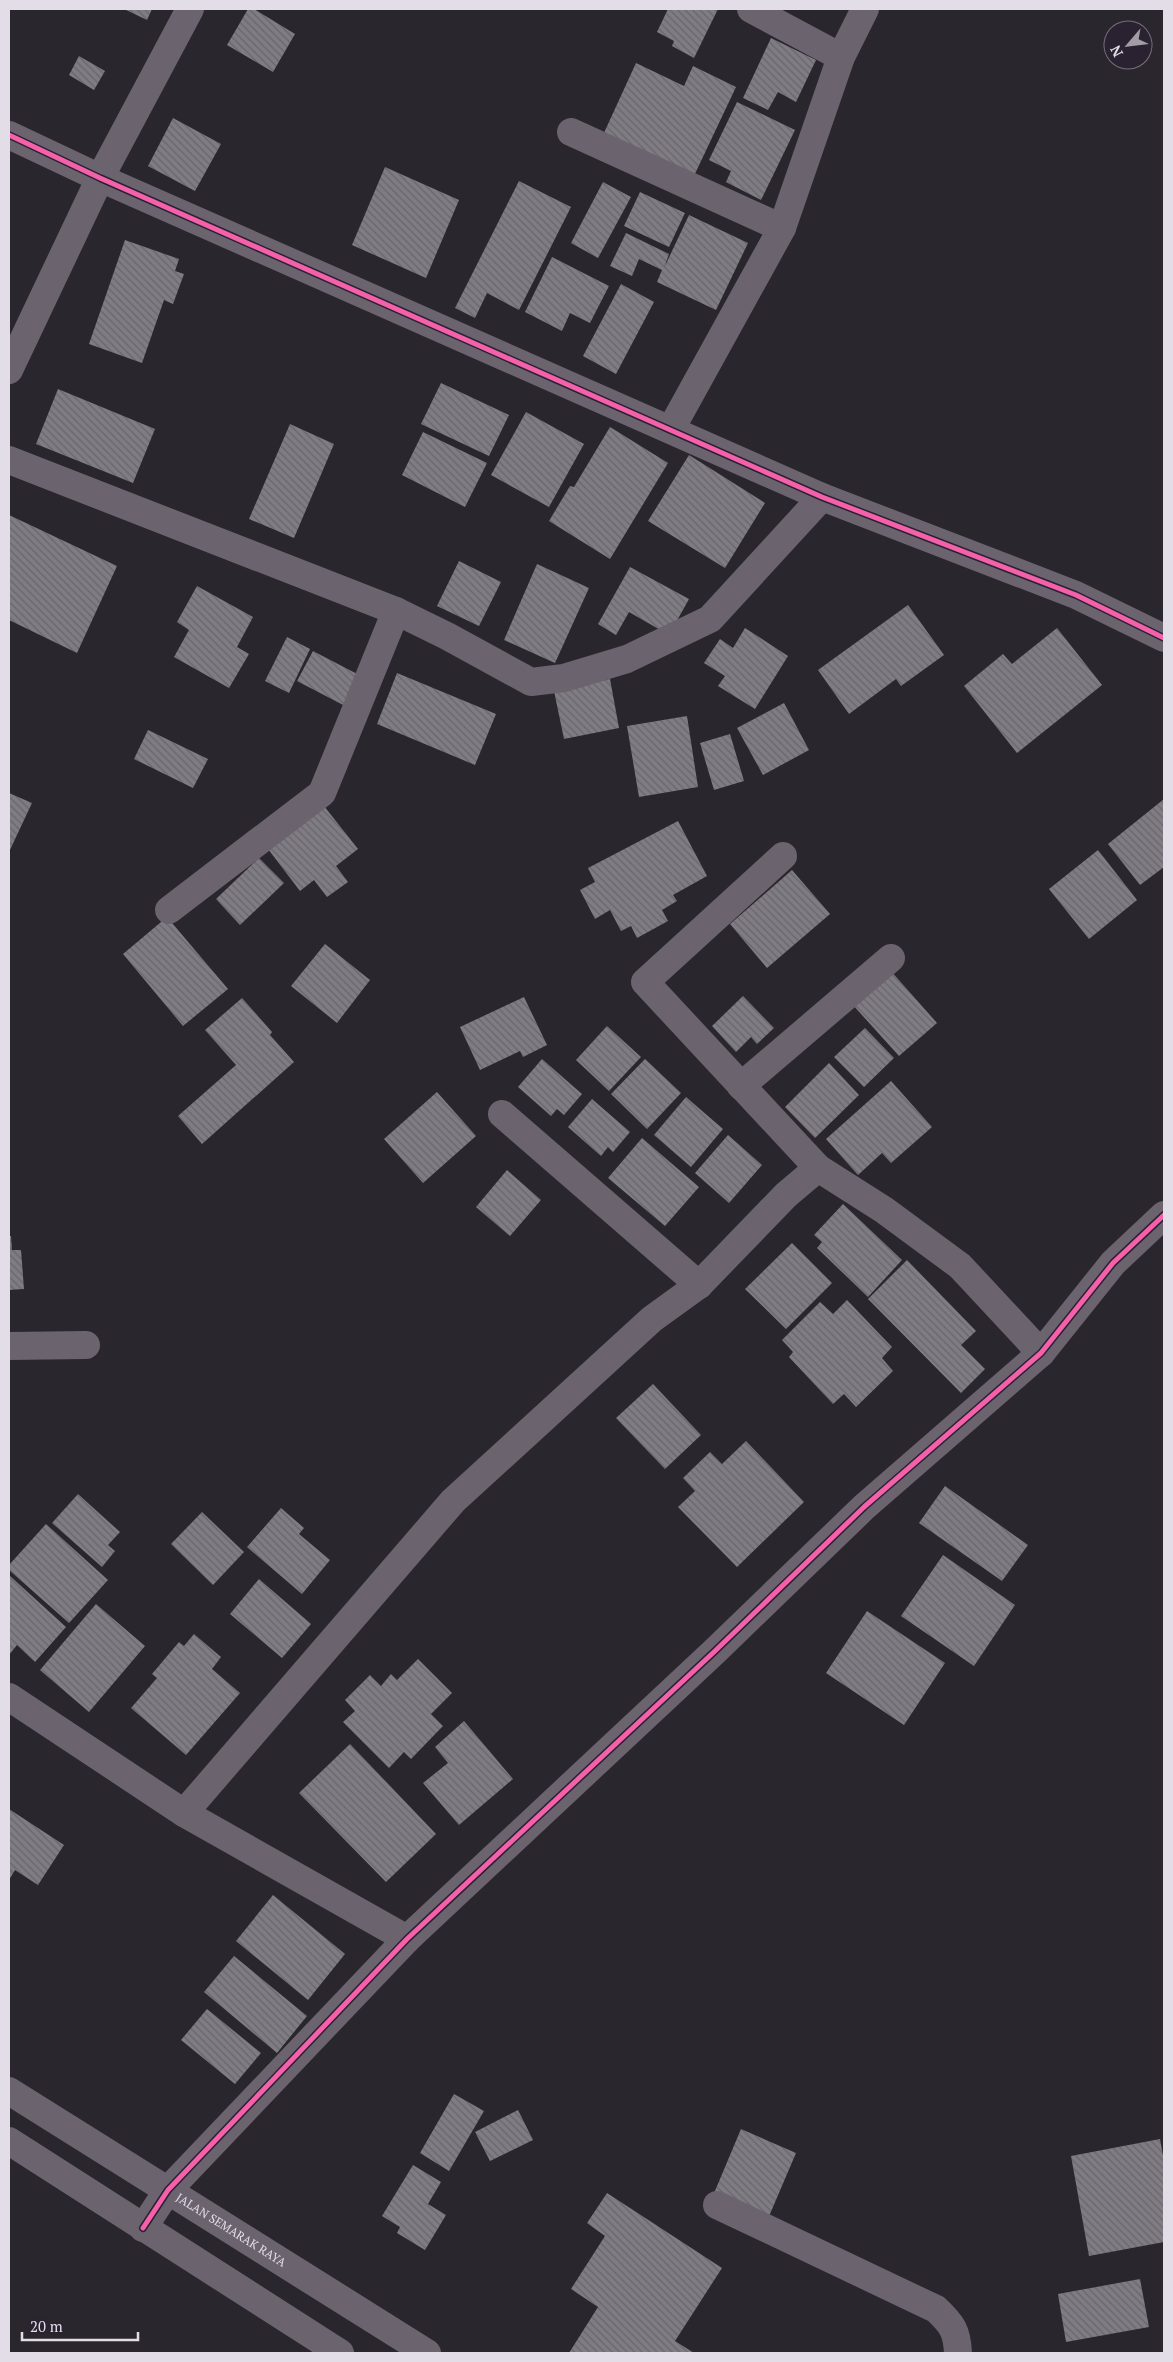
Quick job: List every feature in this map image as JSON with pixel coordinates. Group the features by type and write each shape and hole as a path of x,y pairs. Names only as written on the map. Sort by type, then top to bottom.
{"street":[{"path":"9,370 100,178 190,9"},
{"path":"751,9 841,57"},
{"path":"671,429 782,228 841,57 865,9"},
{"path":"571,132 782,228"},
{"path":"9,135 100,178 822,497 1076,594 1164,638"},
{"path":"9,460 396,611 447,636 531,682 564,678 627,660 710,619 822,497"},
{"path":"169,910 322,793 396,611"},
{"path":"783,856 645,982 818,1168 884,1210 960,1266 1041,1353"},
{"path":"741,1086 891,958"},
{"path":"502,1114 699,1285"},
{"path":"184,1813 453,1501 652,1319 699,1285 786,1195 818,1168"},
{"path":"143,2228 168,2190 407,1938 714,1651 864,1507 1041,1353 1113,1262 1164,1215"},
{"path":"9,1346 86,1345"},
{"path":"9,1697 184,1813 407,1938"},
{"name":"JALAN SEMARAK RAYA","path":"9,2091 427,2353"},
{"path":"9,2141 340,2353"},
{"path":"717,2205 936,2309 948,2320 957,2336 958,2353"}],"building":[{"path":"124,9 152,9 147,20"},
{"path":"248,9 254,9 295,34 273,72 227,45"},
{"path":"668,9 718,9 694,58 672,46 674,41 657,32"},
{"path":"771,38 816,60 796,102 778,92 768,110 743,98"},
{"path":"79,56 105,71 94,90 69,75"},
{"path":"636,63 684,86 693,66 736,87 693,178 603,135"},
{"path":"737,102 795,130 761,200 726,182 731,171 709,160"},
{"path":"173,118 221,144 195,191 148,166"},
{"path":"385,167 459,200 426,278 352,245"},
{"path":"519,181 571,207 519,310 487,293 475,318 455,308"},
{"path":"603,182 631,197 598,258 571,243"},
{"path":"640,192 685,213 669,247 624,226"},
{"path":"689,215 748,243 716,310 657,282 662,270 639,259 632,276 610,266 626,233 669,254 664,268"},
{"path":"125,240 179,259 175,271 184,274 173,304 164,300 142,363 89,344"},
{"path":"552,257 609,286 590,323 570,313 562,331 525,312"},
{"path":"621,284 654,302 616,374 583,356"},
{"path":"441,383 509,415 489,456 421,424"},
{"path":"58,389 155,429 133,483 36,444"},
{"path":"526,412 584,444 549,507 491,475"},
{"path":"290,424 334,444 294,538 249,519"},
{"path":"610,427 668,463 610,559 549,521 570,486 574,487"},
{"path":"423,432 487,463 465,507 402,475"},
{"path":"689,455 765,503 725,568 648,521"},
{"path":"9,515 117,566 77,653 9,620"},
{"path":"459,561 501,582 479,626 437,606"},
{"path":"537,564 589,588 555,663 504,640"},
{"path":"630,567 689,599 669,635 629,612 616,635 598,624"},
{"path":"197,586 253,617 237,647 249,654 229,688 174,657 189,630 177,622"},
{"path":"908,605 944,655 901,686 896,679 849,714 818,670"},
{"path":"745,628 788,656 755,709 718,686 725,676 704,663 720,639 733,648"},
{"path":"1057,628 1102,685 1017,753 964,686 1003,654 1012,664"},
{"path":"287,637 310,649 289,693 265,681"},
{"path":"313,651 363,677 347,707 297,681"},
{"path":"397,673 496,714 475,765 377,724"},
{"path":"610,679 619,728 564,739 554,691"},
{"path":"784,703 809,750 763,775 737,728"},
{"path":"687,716 698,787 639,797 627,726"},
{"path":"148,730 208,759 193,788 134,759"},
{"path":"730,734 744,781 714,790 700,743"},
{"path":"9,793 32,803 9,852"},
{"path":"1164,799 1164,867 1140,885 1108,844"},
{"path":"324,806 358,849 336,866 348,882 327,897 314,880 300,891 268,849"},
{"path":"678,821 707,876 673,895 677,901 662,910 668,921 637,938 631,926 621,931 610,910 595,919 580,890 595,882 588,868"},
{"path":"1098,850 1137,900 1089,939 1049,889"},
{"path":"259,858 284,883 240,925 216,899"},
{"path":"792,870 830,914 767,968 730,924"},
{"path":"167,917 228,989 183,1026 123,954"},
{"path":"325,944 370,980 337,1023 291,986"},
{"path":"890,970 937,1023 899,1056 852,1004"},
{"path":"743,996 774,1028 757,1044 751,1037 736,1052 712,1026"},
{"path":"524,997 547,1045 523,1057 520,1051 480,1070 460,1027"},
{"path":"242,998 272,1032 270,1035 294,1062 202,1144 178,1116 236,1065 205,1030"},
{"path":"607,1026 641,1057 609,1091 576,1060"},
{"path":"865,1028 894,1058 864,1087 834,1057"},
{"path":"542,1059 582,1094 564,1115 557,1109 551,1116 518,1087"},
{"path":"645,1059 681,1093 647,1129 611,1094"},
{"path":"829,1063 859,1095 815,1138 785,1107"},
{"path":"891,1081 932,1127 891,1163 882,1153 858,1175 826,1139"},
{"path":"437,1092 476,1136 423,1183 384,1139"},
{"path":"686,1097 723,1129 691,1167 654,1135"},
{"path":"592,1099 630,1132 613,1152 608,1147 601,1156 568,1127"},
{"path":"728,1135 762,1165 729,1203 695,1173"},
{"path":"642,1138 699,1187 665,1226 608,1178"},
{"path":"507,1170 541,1200 510,1236 476,1207"},
{"path":"843,1204 902,1260 868,1297 817,1248 822,1242 814,1235"},
{"path":"9,1236 11,1236 12,1250 21,1250 24,1289 9,1290"},
{"path":"792,1243 832,1283 786,1329 745,1289"},
{"path":"907,1260 976,1331 961,1345 985,1369 961,1393 868,1299"},
{"path":"847,1300 892,1347 882,1358 893,1371 856,1407 844,1394 833,1404 789,1357 793,1352 782,1340 820,1302 833,1314"},
{"path":"653,1384 701,1435 665,1469 616,1418"},
{"path":"746,1441 804,1502 737,1567 678,1507 695,1491 683,1478 710,1452 722,1464"},
{"path":"945,1486 1028,1545 1002,1581 919,1523"},
{"path":"78,1494 120,1532 108,1545 115,1551 102,1567 52,1523"},
{"path":"281,1508 304,1528 299,1534 330,1560 302,1594 247,1547"},
{"path":"202,1512 244,1552 213,1585 171,1544"},
{"path":"46,1524 108,1580 69,1623 9,1570 9,1565"},
{"path":"943,1555 1015,1605 974,1666 901,1616"},
{"path":"9,1575 66,1627 35,1662 17,1645 9,1655"},
{"path":"259,1579 311,1624 282,1658 230,1614"},
{"path":"96,1604 145,1646 89,1712 40,1670"},
{"path":"867,1611 945,1663 904,1725 826,1673"},
{"path":"194,1634 221,1657 212,1669 240,1693 186,1755 131,1708 157,1678 152,1674 179,1642 184,1646"},
{"path":"418,1659 452,1693 431,1714 443,1726 411,1759 404,1752 389,1768 343,1722 355,1711 345,1700 370,1675 381,1686 391,1674 397,1680"},
{"path":"464,1721 513,1779 459,1825 423,1783 448,1763 435,1747"},
{"path":"350,1744 436,1834 386,1882 299,1793"},
{"path":"9,1809 64,1845 38,1885 15,1870 9,1880"},
{"path":"273,1895 345,1954 308,2000 236,1941"},
{"path":"234,1956 307,2016 277,2053 204,1992"},
{"path":"207,2009 261,2053 235,2084 181,2040"},
{"path":"454,2094 484,2111 449,2171 420,2153"},
{"path":"518,2110 533,2140 490,2161 475,2132"},
{"path":"741,2129 796,2153 767,2221 712,2198"},
{"path":"1160,2139 1164,2161 1164,2242 1089,2256 1071,2156"},
{"path":"413,2165 441,2182 428,2204 446,2215 425,2250 397,2233 400,2227 382,2216"},
{"path":"607,2193 722,2268 675,2341 694,2353 569,2353 598,2307 571,2289 605,2236 587,2223"},
{"path":"1140,2279 1149,2327 1066,2342 1058,2294"}],"cycle path":[{"path":"9,135 100,178 822,497 1076,595 1164,638"},
{"path":"143,2228 168,2190 407,1939 715,1651 864,1507 1041,1353 1113,1263 1164,1215"}]}
